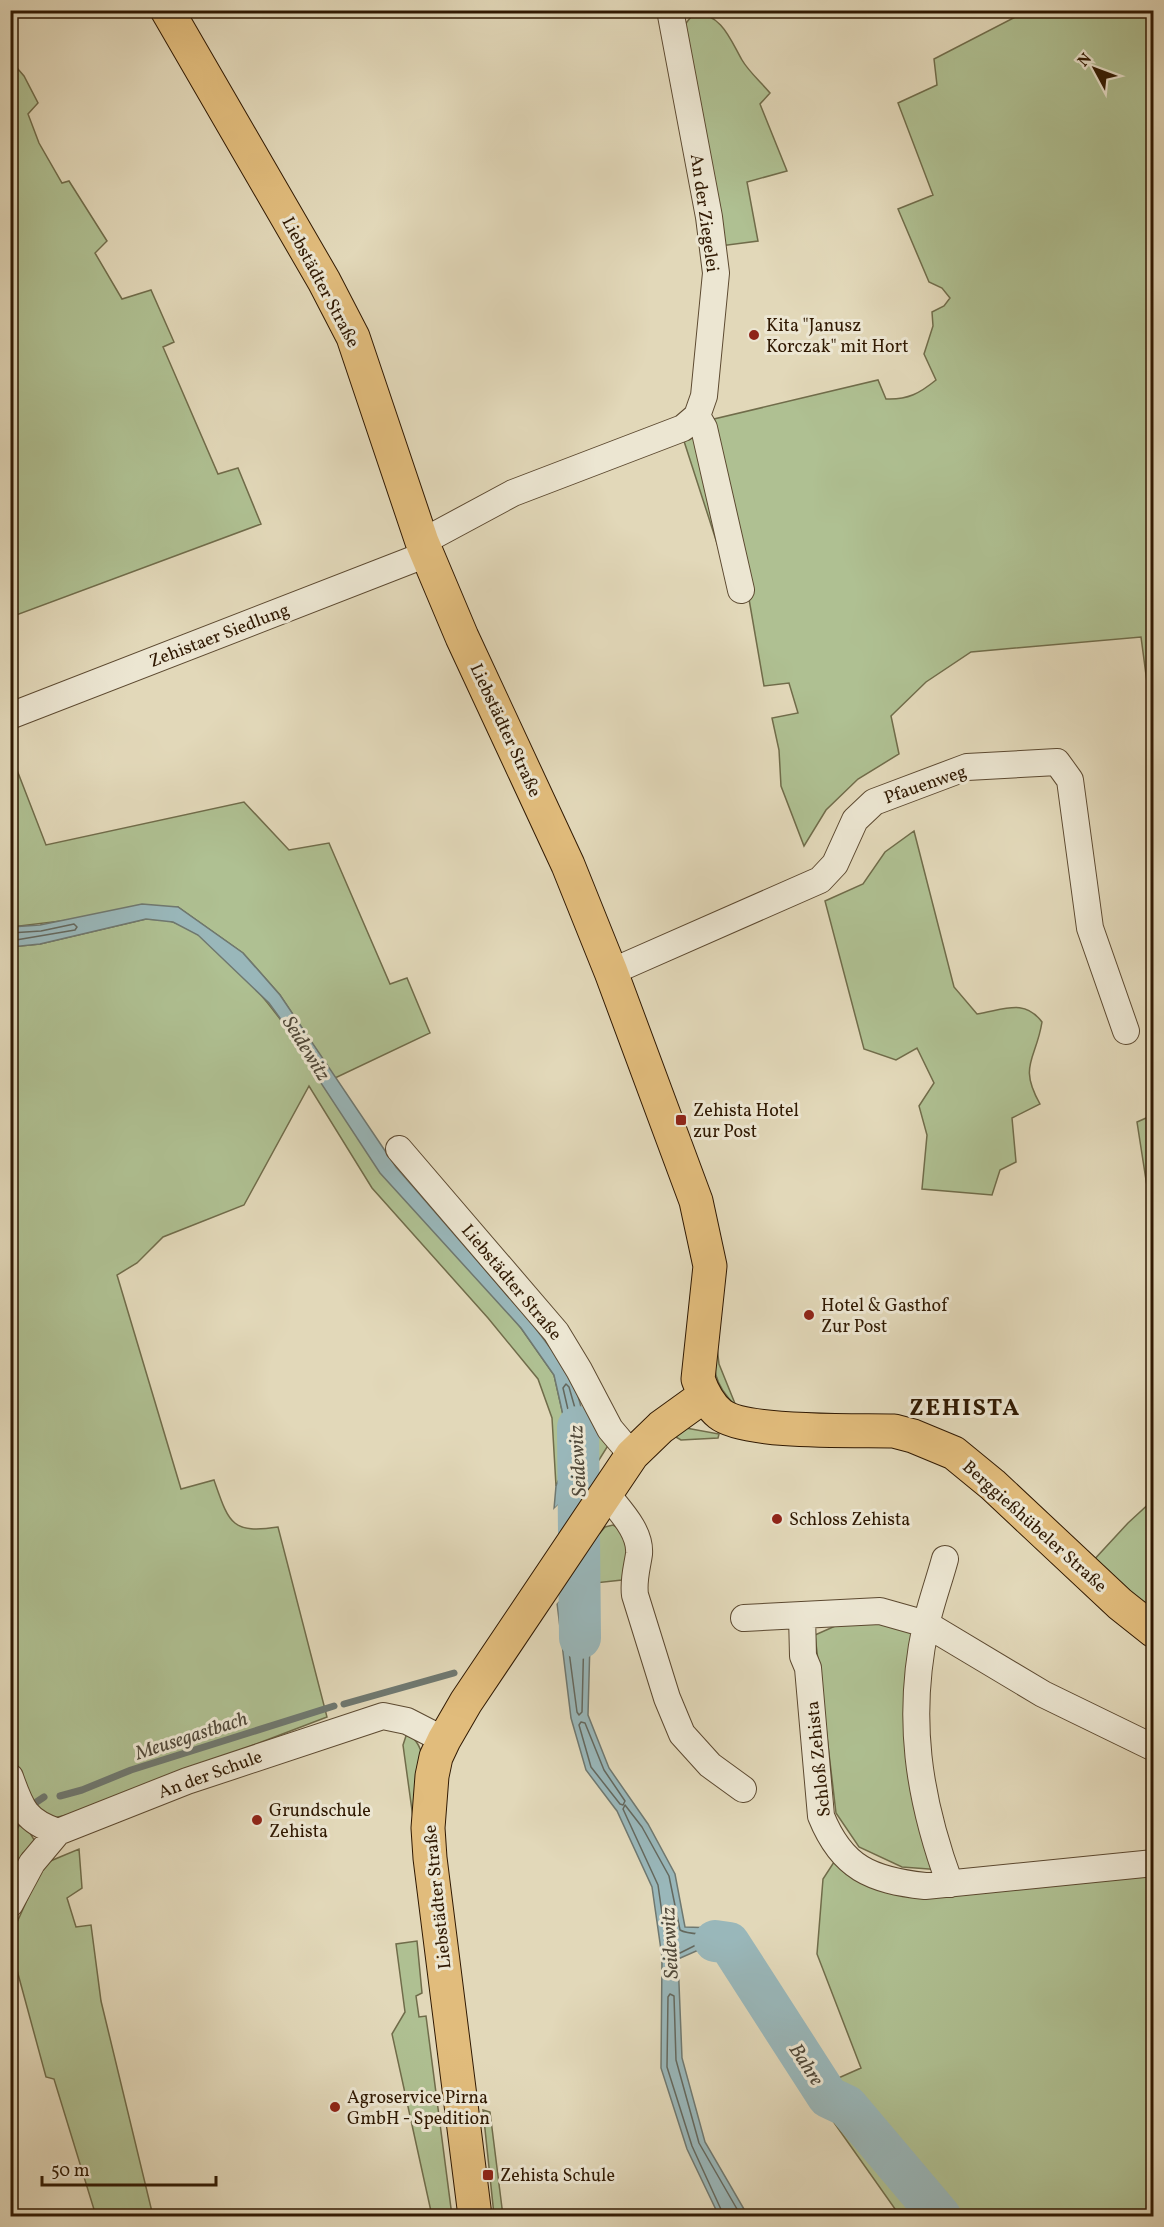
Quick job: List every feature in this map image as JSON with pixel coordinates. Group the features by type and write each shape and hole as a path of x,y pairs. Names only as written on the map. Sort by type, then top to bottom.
{"main road":[{"name":"Liebstädter Straße","path":"167,10 324,281 353,338 425,548 462,637 568,865 611,972 696,1201 710,1266 699,1380 704,1396 662,1427 632,1455 466,1702 436,1757 432,1776 428,1828 475,2217"},
{"name":"Berggießhübeler Straße","path":"704,1396 721,1415 745,1425 894,1431 913,1436 954,1453 993,1485 1120,1604 1154,1631"}],"street":[{"name":"An der Ziegelei","path":"670,10 709,217 716,273 704,396 697,416"},
{"path":"425,548 513,493 683,428 697,416 704,428 741,590"},
{"name":"Zehistaer Siedlung","path":"10,716 425,548"},
{"name":"Pfauenweg","path":"611,972 820,880 836,864 855,820 874,801 967,767 1057,762 1070,780 1090,928 1126,1031"},
{"name":"Liebstädter Straße","path":"399,1149 556,1332 610,1429 632,1455"},
{"path":"600,1502 636,1534 639,1552 633,1579 635,1595 667,1698 682,1734 710,1764 743,1789"},
{"path":"945,1559 926,1624 918,1672 916,1713 917,1763 932,1833 950,1884"},
{"path":"744,1618 880,1611 926,1624 1043,1694 1154,1748"},
{"name":"Schloß Zehista","path":"802,1615 803,1656 808,1668 821,1816 830,1838 840,1852 866,1873 895,1883 925,1886 1154,1863"},
{"name":"An der Schule","path":"10,1904 32,1863 58,1832 187,1781 383,1716 407,1720 444,1740"},
{"path":"10,1777 20,1805 28,1816 39,1826 58,1832"}],"green space":[{"path":"1022,11 1153,11 1153,728 1141,637 971,652 926,682 891,716 899,754 858,779 826,810 804,846 781,786 779,750 772,718 798,713 789,683 764,686 749,599 708,425 714,419 878,380 886,399 894,399 913,395 936,380 924,354 933,326 932,312 944,306 950,298 942,288 929,282 898,209 933,195 898,103 937,85 934,59 1023,13"},
{"path":"694,13 712,18 724,29 745,64 770,93 760,104 787,171 747,182 758,241 720,246 683,27"},
{"path":"11,61 24,76 38,103 28,114 39,143 62,183 69,181 107,241 95,253 122,299 151,290 174,342 163,347 218,474 238,468 261,524 11,617"},
{"path":"697,436 725,568 683,438"},
{"path":"10,752 46,845 244,802 289,850 329,843 390,984 407,978 430,1033 335,1078 280,995 243,953 178,907 11,927"},
{"path":"914,831 954,987 977,1014 1005,1008 1021,1008 1028,1010 1042,1022 1029,1071 1030,1080 1040,1104 1012,1118 1016,1162 1000,1170 992,1195 922,1189 927,1135 919,1106 934,1083 917,1048 896,1060 864,1049 825,901 863,884 885,852"},
{"path":"146,919 170,921 192,931 233,965 274,1011 315,1074 521,1328 554,1375 566,1428 568,1460 556,1486 552,1418 538,1379 488,1318 372,1188 309,1086 244,1205 163,1237 137,1263 117,1275 181,1489 214,1480 228,1516 234,1522 250,1529 278,1527 327,1717 76,1813 49,1819 26,1801 10,1762 10,947 40,944"},
{"path":"1153,1115 1153,1225 1137,1122"},
{"path":"716,1338 719,1364 736,1406 728,1398 716,1375 714,1358"},
{"path":"589,1406 609,1444 594,1468"},
{"path":"686,1428 719,1434 718,1438 681,1440 674,1436"},
{"path":"1153,1500 1153,1614 1092,1562"},
{"path":"613,1525 623,1535 626,1542 627,1558 622,1580 595,1583 594,1540 605,1527"},
{"path":"851,1619 923,1626 918,1653 942,1870 902,1867 859,1847 836,1813 815,1635"},
{"path":"407,1733 416,1741 423,1762 423,1775 414,1825 403,1745"},
{"path":"10,1799 36,1843 23,1853 11,1875"},
{"path":"79,1849 82,1888 67,1898 76,1927 91,1925 101,2001 153,2216 96,2216 54,2079 46,2077 11,1948 10,1938 40,1871 48,1862"},
{"path":"834,1862 865,1884 1153,1867 1154,2167 1147,2216 900,2216 811,2090 861,2068 817,1954 823,1879"},
{"path":"417,1941 422,1993 416,1996 419,2017 426,2016 452,2216 432,2216 392,2034 405,2012 396,1944"},
{"path":"483,2110 490,2112 503,2216 488,2216 494,2215"}],"water":[{"path":"142,904 178,907 243,953 280,995 396,1167 533,1325 573,1378 588,1432 591,1473 554,1509 556,1486 568,1460 566,1428 554,1375 521,1328 380,1173 315,1074 304,1051 269,1003 198,935 173,922 146,919 40,944 11,947 11,927 40,925"},
{"path":"592,1568 588,1715 609,1768 648,1824 675,1874 685,1927 714,1929 732,1936 739,1942 760,1975 746,1983 724,1950 703,1948 678,1959 682,2058 705,2142 748,2216 719,2216 687,2149 661,2068 662,1957 652,1887 617,1811 586,1770 571,1718 557,1603"},
{"path":"1152,2168 1153,2216 1147,2216"}],"pier":[{"path":"594,1469 593,1475 556,1511 552,1511"},
{"path":"590,1566 594,1568 554,1606 555,1601"}],"waterway":[{"name":"Seidewitz","path":"578,1427 580,1638"},
{"name":"Meusegastbach","path":"344,1704 454,1673"},
{"name":"Meusegastbach","path":"60,1796 82,1790 131,1770 334,1706"},
{"name":"Meusegastbach","path":"35,1803 44,1797"},
{"name":"Meusegastbach","path":"10,1834 20,1820"},
{"name":"Bahre","path":"715,1941 729,1943 828,2097 847,2106 940,2216"}],"place":[{"name":"Kita \"Janusz Korczak\" mit Hort","path":"754,335"},
{"name":"Zehista Hotel zur Post","path":"681,1120"},
{"name":"Hotel & Gasthof Zur Post","path":"809,1315"},
{"name":"Schloss Zehista","path":"777,1519"},
{"name":"Grundschule Zehista","path":"257,1820"},
{"name":"Agroservice Pirna GmbH - Spedition","path":"335,2107"},
{"name":"Zehista Schule","path":"488,2175"}],"district":[{"name":"ZEHISTA","path":"965,1407"}]}
